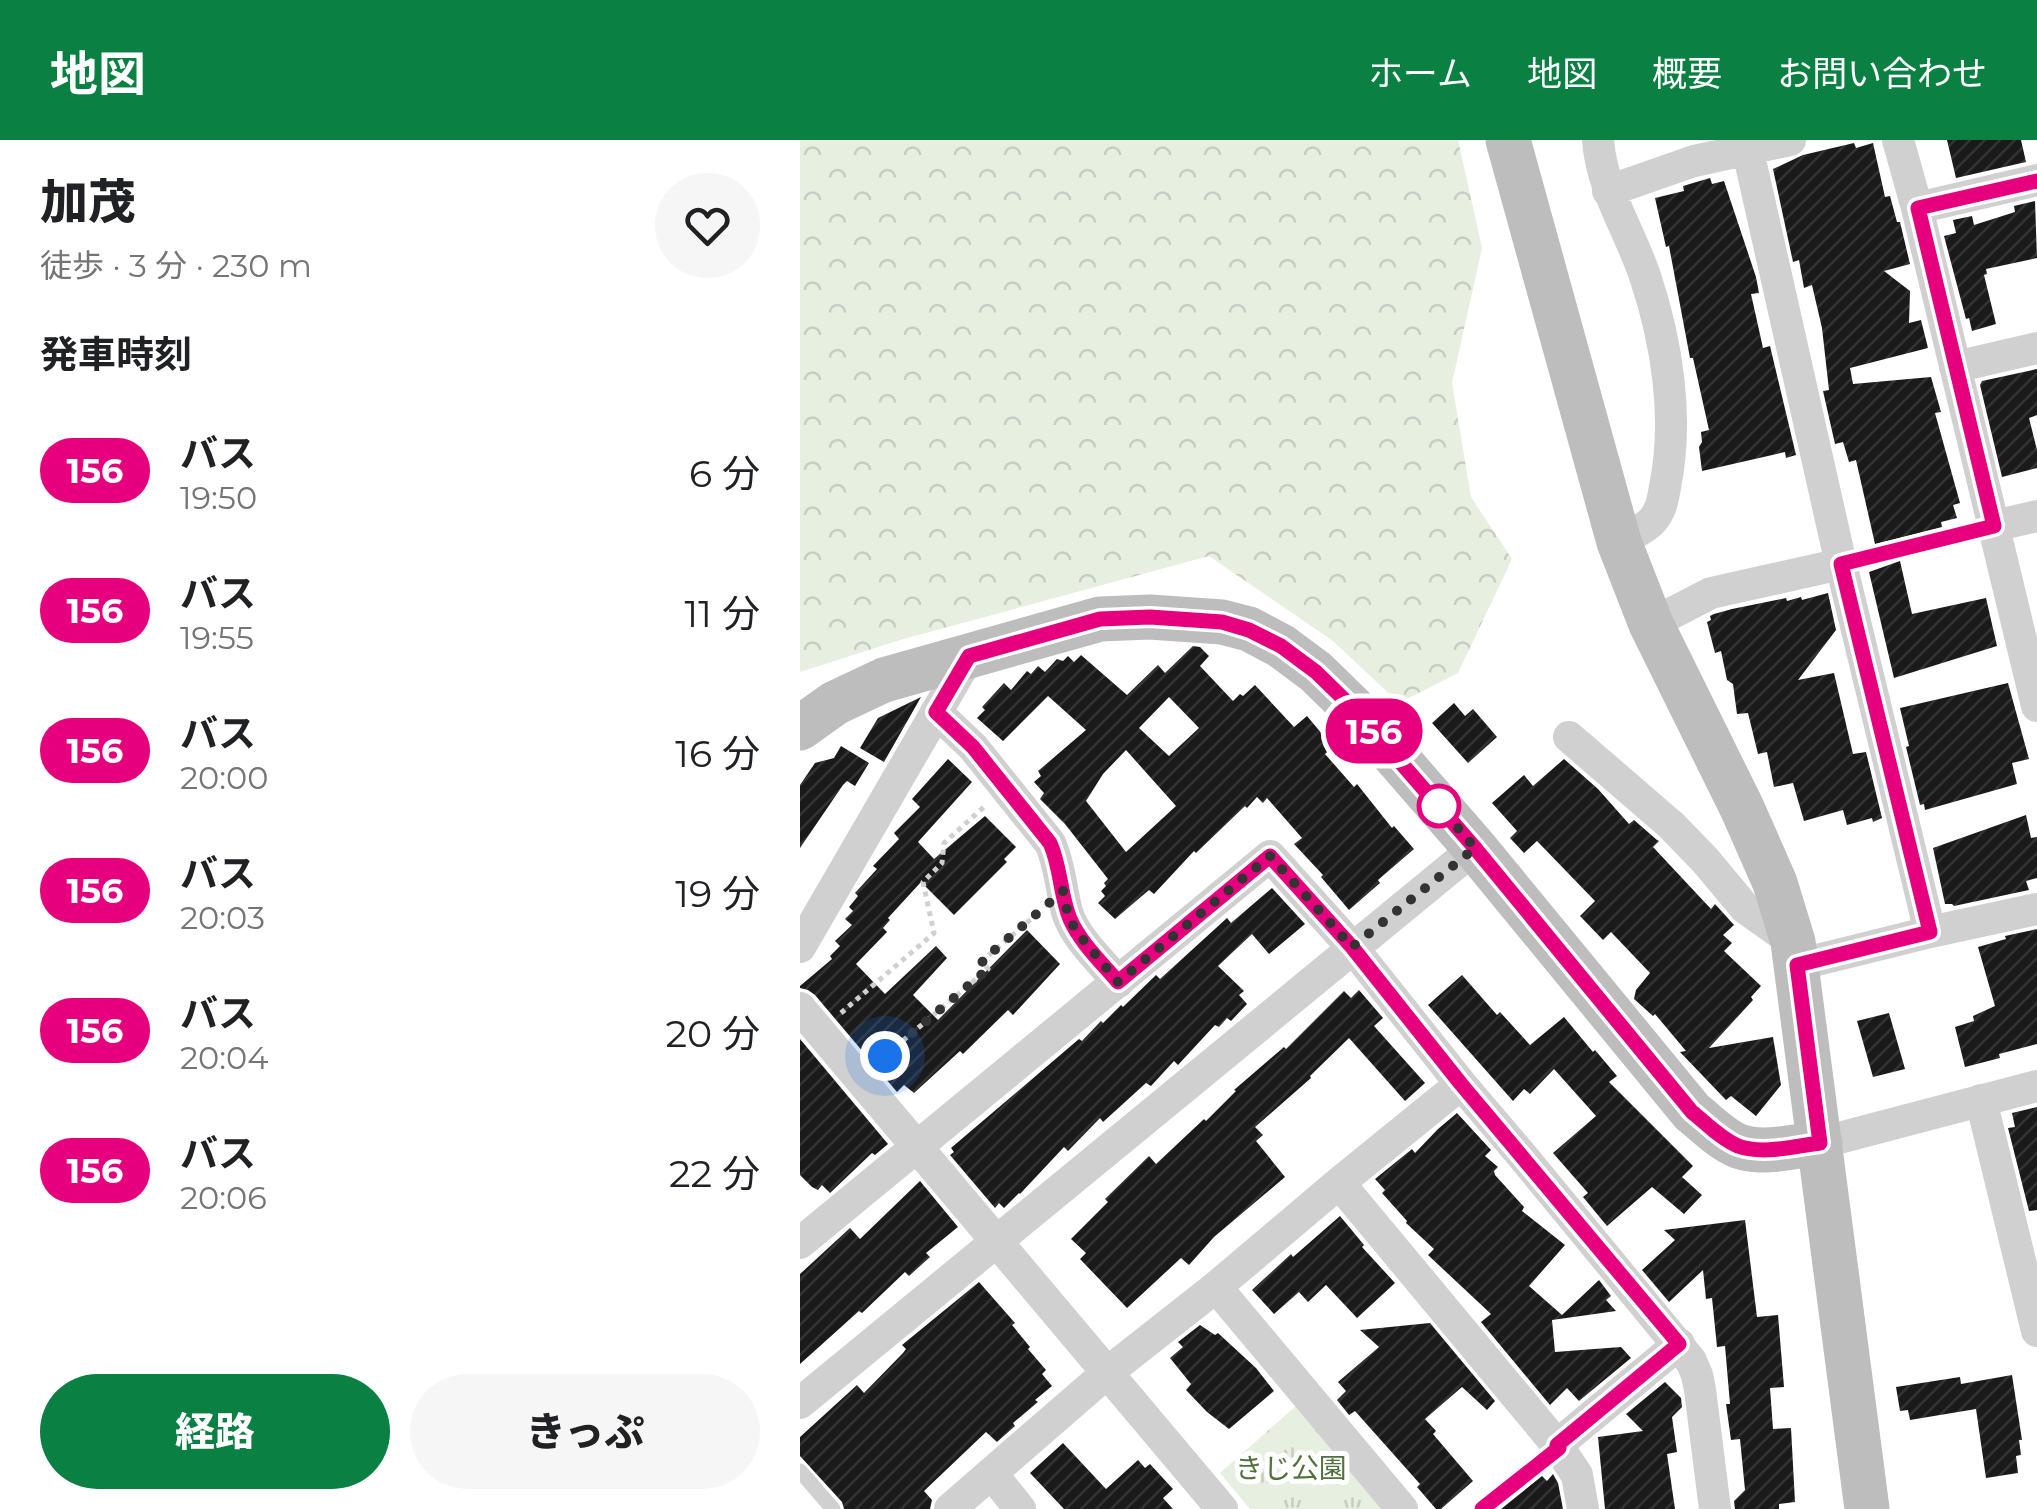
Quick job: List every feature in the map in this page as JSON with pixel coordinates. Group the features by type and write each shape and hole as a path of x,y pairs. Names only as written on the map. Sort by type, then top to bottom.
{"street":[{"path":"1508,140 1620,542 1651,624 1775,883 1795,954 1867,1509"},
{"path":"1598,140 1600,166 1608,191 1646,279 1666,362 1672,431 1661,507 1652,522 1620,542"},
{"path":"1608,191 1694,161 1790,140"},
{"path":"1898,140 1918,208 2037,706"},
{"path":"1748,151 1841,564 1930,932"},
{"path":"1918,208 2037,180"},
{"path":"1954,367 2037,348"},
{"path":"1994,526 2037,516"},
{"path":"1651,624 1711,593 1841,564"},
{"path":"800,728 835,703 884,680 1100,619 1150,617 1222,622 1281,646 1356,711 1475,848 1680,1097 1706,1124 1738,1146 1760,1150 1820,1143 2037,1086"},
{"path":"800,947 969,656"},
{"path":"936,712 958,730 1050,843 1068,915 1076,931 1118,982"},
{"path":"1569,737 1671,826 1706,860 1745,908 1795,954"},
{"path":"800,1403 1475,848"},
{"path":"800,1243 1270,856 1352,947 1679,1344 1697,1375 1715,1509"},
{"path":"1795,954 1930,932 2037,909"},
{"path":"810,1020 1222,1509"},
{"path":"950,1509 1108,1372 1461,1084"},
{"path":"1982,1100 2029,1260 2037,1330"},
{"path":"1339,1183 1558,1447 1577,1476 1583,1509"},
{"path":"1216,1287 1402,1509"},
{"path":"1558,1447 1679,1344"},
{"path":"992,1474 1020,1509"}],"lane":[{"path":"1841,564 1994,526"},
{"path":"1482,1509 1558,1447"},
{"path":"800,1471 833,1509"}],"path":[{"path":"810,1020 934,933 923,882 942,863 944,843 1006,788"},
{"path":"859,1078 988,969 982,961 1063,891"}],"green space":[{"path":"800,140 1458,140 1482,248 1452,383 1471,497 1512,559 1458,673 1399,703 1333,641 1209,556 900,640 800,672"},
{"name":"きじ公園","path":"1296,1406 1383,1509 1250,1509 1220,1473"}],"building":[{"path":"1947,140 2021,140 2026,162 1956,178"},
{"path":"1854,143 1856,148 1873,143 1885,197 1890,196 1900,222 1910,264 1884,271 1910,291 1909,323 1921,320 1928,348 1850,368 1853,384 1931,377 1941,412 1935,413 1960,503 1953,505 1957,518 1941,522 1942,527 1875,544 1856,460 1849,462 1843,442 1835,444 1823,391 1829,390 1822,328 1812,285 1804,288 1799,260 1793,262 1773,169 1803,155"},
{"path":"1710,178 1712,184 1724,181 1756,277 1759,293 1751,294 1763,348 1770,346 1796,455 1786,458 1785,452 1702,471 1701,432 1709,430 1655,198 1684,191 1683,186"},
{"path":"2035,201 2037,258 1986,269 1984,275 1996,324 1972,331 1944,236 1956,233 1953,220 1972,216 1974,225 2015,212 2014,206"},
{"path":"2037,369 2037,415 2029,418 2037,468 2002,477 1980,385 1982,381"},
{"path":"1900,561 1912,614 1986,598 1997,646 1894,678 1869,572"},
{"path":"1828,593 1836,630 1798,680 1834,673 1853,754 1866,752 1882,818 1873,822 1872,818 1847,825 1843,810 1804,821 1793,783 1774,787 1767,752 1758,754 1748,713 1737,714 1733,684 1727,680 1721,651 1715,653 1707,622 1710,616 1732,609"},
{"path":"1193,646 1200,647 1209,656 1200,666 1233,701 1255,685 1294,727 1307,716 1333,747 1325,754 1414,849 1349,910 1294,844 1302,838 1267,798 1263,803 1257,797 1194,851 1154,894 1149,890 1115,919 1098,903 1105,896 1101,891 1108,879 1040,799 1044,793 1034,782 1041,776 1038,771 1086,730 1048,696 1003,741 977,718 1004,683 1011,690 1027,671 1031,674 1038,666 1045,672 1057,659 1063,661 1068,656 1074,662 1081,655 1127,695 1158,665 1165,673","holes":["1169,697 1199,728 1169,756 1139,728","1126,750 1176,806 1126,852 1086,801 1103,774"]},
{"path":"2008,683 2029,759 2012,763 2017,784 1925,810 1924,804 1920,805 1900,708"},
{"path":"921,697 884,762 860,748 878,718"},
{"path":"1454,703 1465,716 1473,709 1497,737 1468,763 1432,723"},
{"path":"841,746 869,763 855,786 847,781 843,785 800,848 800,785 815,763 834,758"},
{"path":"948,759 972,782 918,842 934,859 985,816 1016,847 1004,859 1007,862 954,915 921,882 888,918 883,928 887,932 856,964 885,994 936,946 947,958 913,995 938,1020 1027,930 1060,964 1013,1015 1008,1010 963,1054 960,1051 914,1093 904,1085 897,1092 815,995 800,986 832,959 830,956 840,946 835,941 852,925 845,919 853,911 849,907 858,896 855,893 877,869 873,866 899,839 894,833 920,807 912,799"},
{"path":"1564,759 1629,824 1634,820 1659,841 1653,847 1711,909 1715,904 1734,925 1723,935 1732,943 1724,951 1761,986 1709,1048 1773,1037 1781,1085 1756,1116 1731,1096 1726,1100 1680,1052 1686,1051 1655,1014 1634,999 1636,990 1650,973 1611,932 1603,940 1580,916 1595,901 1537,841 1524,853 1510,838 1517,831 1492,803 1524,775 1533,786"},
{"path":"2026,815 2031,838 2037,837 2037,878 2026,881 2029,890 1954,906 1945,904 1933,848"},
{"path":"1272,888 1305,924 1269,954 1252,934 1218,966 1244,991 1239,995 1247,1004 1231,1021 1227,1018 1219,1027 1215,1025 1178,1065 1174,1061 1151,1086 1146,1083 1103,1122 1100,1118 1068,1151 1064,1147 1004,1208 999,1203 995,1208 950,1155 954,1152 951,1148 1079,1039 1082,1041 1101,1021 1123,1007 1156,975 1160,979 1227,918 1231,923"},
{"path":"2037,929 2037,1044 1965,1067 1955,1027 1974,1021 1973,1016 1995,1006 1978,947"},
{"path":"1462,975 1530,1045 1564,1017 1595,1050 1617,1076 1609,1082 1693,1166 1682,1177 1702,1195 1684,1214 1652,1187 1607,1226 1583,1197 1588,1193 1553,1153 1596,1116 1554,1069 1530,1094 1524,1089 1513,1101 1428,1005"},
{"path":"1359,990 1383,1018 1374,1026 1425,1083 1405,1101 1349,1038 1255,1127 1263,1135 1256,1141 1285,1177 1214,1237 1189,1265 1181,1258 1127,1308 1080,1259 1086,1253 1071,1239 1149,1156 1156,1164 1206,1121 1234,1090 1286,1049 1344,991 1351,998"},
{"path":"1889,1013 1905,1069 1873,1077 1857,1021"},
{"path":"800,1039 888,1144 875,1155 872,1153 830,1193 822,1185 818,1190 812,1187 800,1175"},
{"path":"2037,1107 2037,1210 2029,1211 2008,1128 2015,1127 2012,1113"},
{"path":"1457,1113 1491,1150 1485,1156 1498,1167 1495,1175 1524,1207 1522,1211 1565,1245 1529,1286 1562,1315 1599,1280 1611,1296 1606,1300 1616,1311 1552,1320 1555,1352 1621,1347 1631,1358 1579,1401 1567,1388 1550,1405 1481,1322 1491,1314 1428,1255 1434,1249 1406,1223 1375,1179 1412,1149 1415,1153"},
{"path":"920,1181 958,1227 926,1253 930,1257 909,1276 905,1272 800,1364 800,1274 850,1228 860,1239"},
{"path":"1340,1216 1395,1283 1357,1318 1326,1285 1308,1302 1299,1292 1274,1314 1252,1290"},
{"path":"1745,1220 1757,1317 1778,1315 1784,1387 1770,1388 1773,1429 1791,1428 1795,1502 1779,1504 1779,1509 1735,1509 1734,1501 1745,1490 1740,1439 1731,1440 1725,1346 1717,1347 1712,1298 1706,1299 1703,1270 1669,1302 1642,1270 1675,1240 1664,1230"},
{"path":"979,1282 1015,1323 1012,1325 1046,1370 1042,1374 1052,1386 997,1442 986,1432 924,1491 932,1500 930,1509 844,1509 800,1456 800,1437 857,1385 864,1393 903,1353 906,1349 902,1345"},
{"path":"1430,1323 1495,1401 1487,1410 1462,1387 1425,1419 1473,1481 1441,1509 1436,1509 1417,1487 1420,1484 1355,1411 1349,1415 1337,1400 1346,1391 1338,1382 1379,1347 1360,1330"},
{"path":"1200,1325 1215,1335 1218,1333 1256,1368 1274,1391 1229,1429 1186,1390 1191,1384 1170,1358 1183,1347 1178,1342"},
{"path":"2012,1375 2022,1440 2021,1455 2016,1456 2018,1473 1986,1478 1976,1409 1910,1420 1908,1410 1900,1411 1896,1387 1960,1377 1961,1384"},
{"path":"1665,1382 1681,1398 1682,1407 1672,1417 1677,1452 1667,1454 1675,1509 1605,1509 1598,1437 1643,1431 1626,1414"},
{"path":"1063,1443 1106,1489 1138,1460 1145,1468 1150,1464 1173,1489 1163,1498 1173,1509 1064,1509 1030,1473"},
{"path":"1553,1474 1563,1509 1501,1509 1542,1476 1547,1481"}],"bus line":[{"name":"156","path":"1482,1509 1679,1344 1352,947 1270,856 1118,982 1076,931 1068,915 1050,843 973,747 936,712 969,656 1076,625 1100,619 1150,617 1222,622 1249,630 1281,646 1316,672 1356,711 1475,848 1692,1112 1738,1146 1760,1150 1820,1143 1797,965 1930,932 1841,564 1994,526 1918,208 2037,181"}],"route":[{"path":"885,1056 988,969 982,961 1063,891 1076,931 1118,982 1270,856 1352,947 1475,848 1428,793 1439,806"}]}
